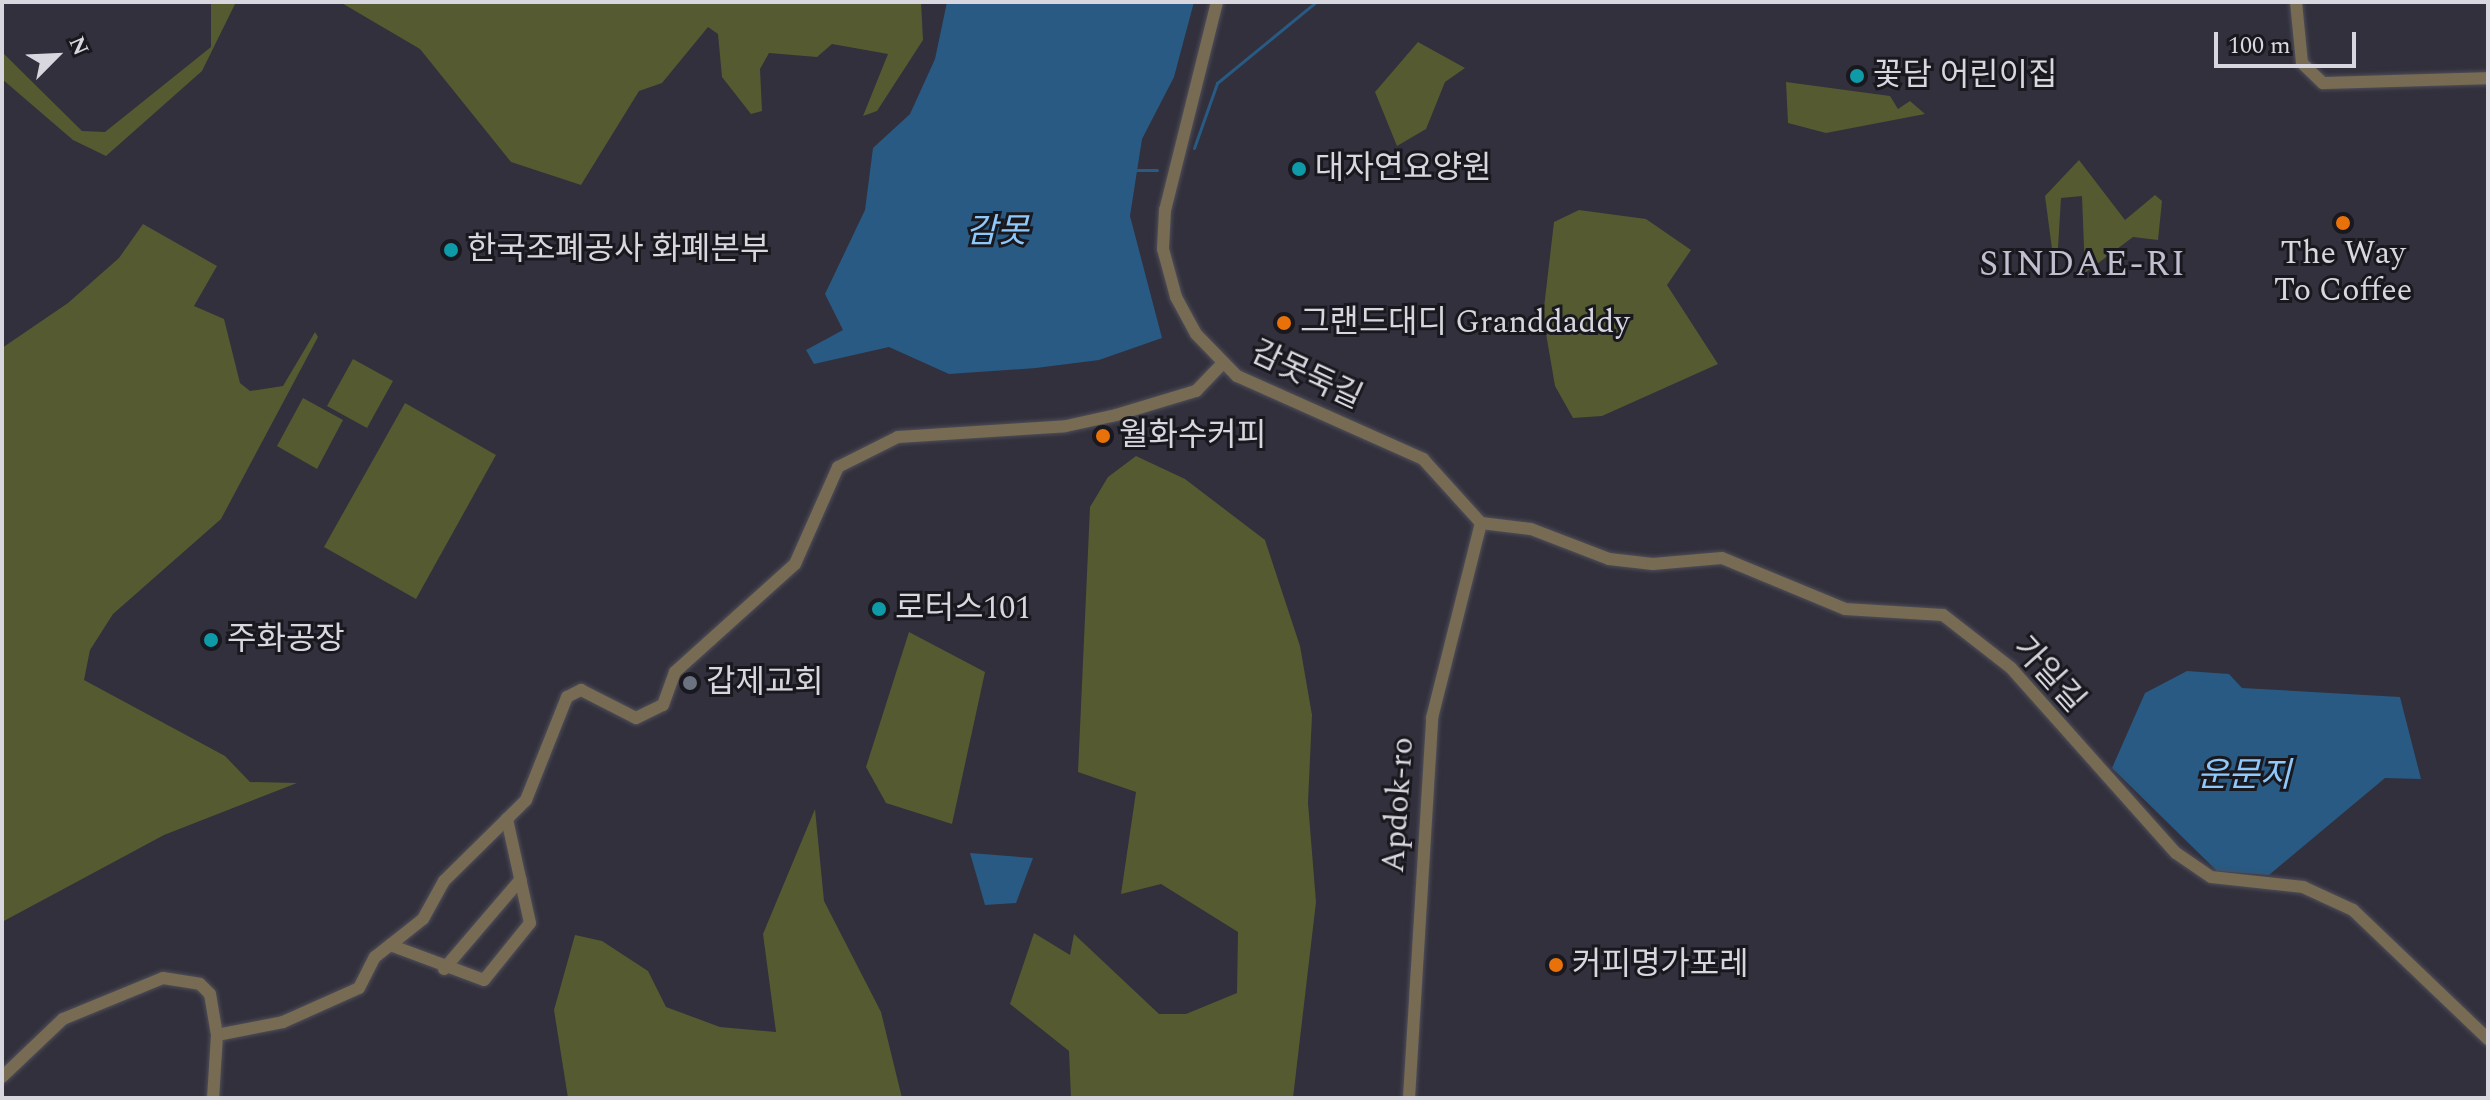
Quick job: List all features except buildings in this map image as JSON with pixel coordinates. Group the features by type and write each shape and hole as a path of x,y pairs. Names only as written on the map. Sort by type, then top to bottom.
{"street":[{"name":"감못둑길","path":"1217,2 1173,172 1163,249 1176,297 1222,364 1268,393 1423,459 1481,523"},
{"path":"2296,2 2302,63 2323,83 2488,78"},
{"path":"217,1035 343,1000 390,945 423,919 444,881 526,800 567,697 581,690 636,718 663,705 675,672 795,564 838,467 898,437 1066,426 1116,415 1196,391 1222,364"},
{"name":"가일길","path":"1481,523 1531,529 1609,559 1653,564 1722,558 1845,609 1943,615 2011,668 2176,853 2211,877 2303,887 2353,910 2488,1039"},
{"name":"Apdok-ro","path":"1409,1098 1432,718 1481,523"},
{"path":"390,945 444,969 484,980 530,923 507,819"},
{"path":"444,969 521,879"},
{"path":"2,1077 63,1019 163,978 200,984 210,994 217,1035 213,1098"}],"green space":[{"path":"211,2 236,2 202,71 106,156 73,140 2,79 2,52 82,131 105,132 211,47"},
{"path":"340,2 921,2 923,40 877,111 863,116 888,54 832,44 817,57 769,53 760,69 762,111 751,114 722,77 718,34 708,27 662,83 639,91 581,185 511,162 420,49"},
{"path":"1418,42 1465,68 1445,82 1426,129 1397,146 1375,92"},
{"path":"1786,82 1890,96 1898,109 1910,101 1925,114 1826,133 1788,123"},
{"path":"2079,160 2125,220 2155,195 2162,201 2158,240 2133,237 2085,273 2082,196 2061,198 2058,248 2052,249 2045,196"},
{"path":"1579,210 1646,219 1691,250 1667,285 1718,364 1602,416 1573,418 1555,386 1543,316 1554,222"},
{"path":"143,224 217,266 194,306 224,319 240,383 250,391 283,386 315,332 318,337 221,519 113,614 90,650 84,680 225,756 250,782 297,783 164,835 2,922 2,348 68,303 119,258"},
{"path":"353,359 393,381 367,428 327,406"},
{"path":"303,398 343,420 317,469 277,446"},
{"path":"405,403 496,455 416,599 324,547"},
{"path":"1136,456 1185,479 1265,540 1300,646 1312,715 1308,803 1316,902 1293,1098 1071,1098 1069,1051 1010,1004 1034,933 1070,955 1074,934 1159,1014 1186,1014 1237,993 1238,932 1161,884 1121,894 1136,792 1078,772 1090,507 1108,477"},
{"path":"909,632 985,672 952,824 886,803 866,767"},
{"path":"815,809 824,901 881,1012 902,1098 568,1098 554,1010 575,935 602,941 648,971 666,1007 720,1027 776,1032 763,934"}],"water":[{"name":"감못","path":"947,2 1194,2 1174,77 1142,139 1130,216 1162,338 1099,360 1036,368 949,374 889,347 814,364 806,350 843,330 825,294 865,210 873,148 910,114 935,59"},
{"name":"운문지","path":"2187,671 2229,674 2242,688 2400,697 2421,779 2385,778 2269,875 2217,871 2112,768 2145,693"},
{"path":"970,853 1033,858 1016,903 985,905"}],"waterway":[{"path":"1194,148 1217,83 1316,2"},
{"path":"1137,170 1157,170"}],"place":[{"name":"꽃담 어린이집","path":"1857,76"},
{"name":"대자연요양원","path":"1299,169"},
{"name":"The Way To Coffee","path":"2343,223"},
{"name":"한국조폐공사 화폐본부","path":"451,250"},
{"name":"그랜드대디 Granddaddy","path":"1284,323"},
{"name":"월화수커피","path":"1103,436"},
{"name":"로터스101","path":"879,609"},
{"name":"주화공장","path":"211,640"},
{"name":"갑제교회","path":"690,683"},
{"name":"커피명가포레","path":"1556,965"}],"district":[{"name":"SINDAE-RI","path":"2083,265"}]}
